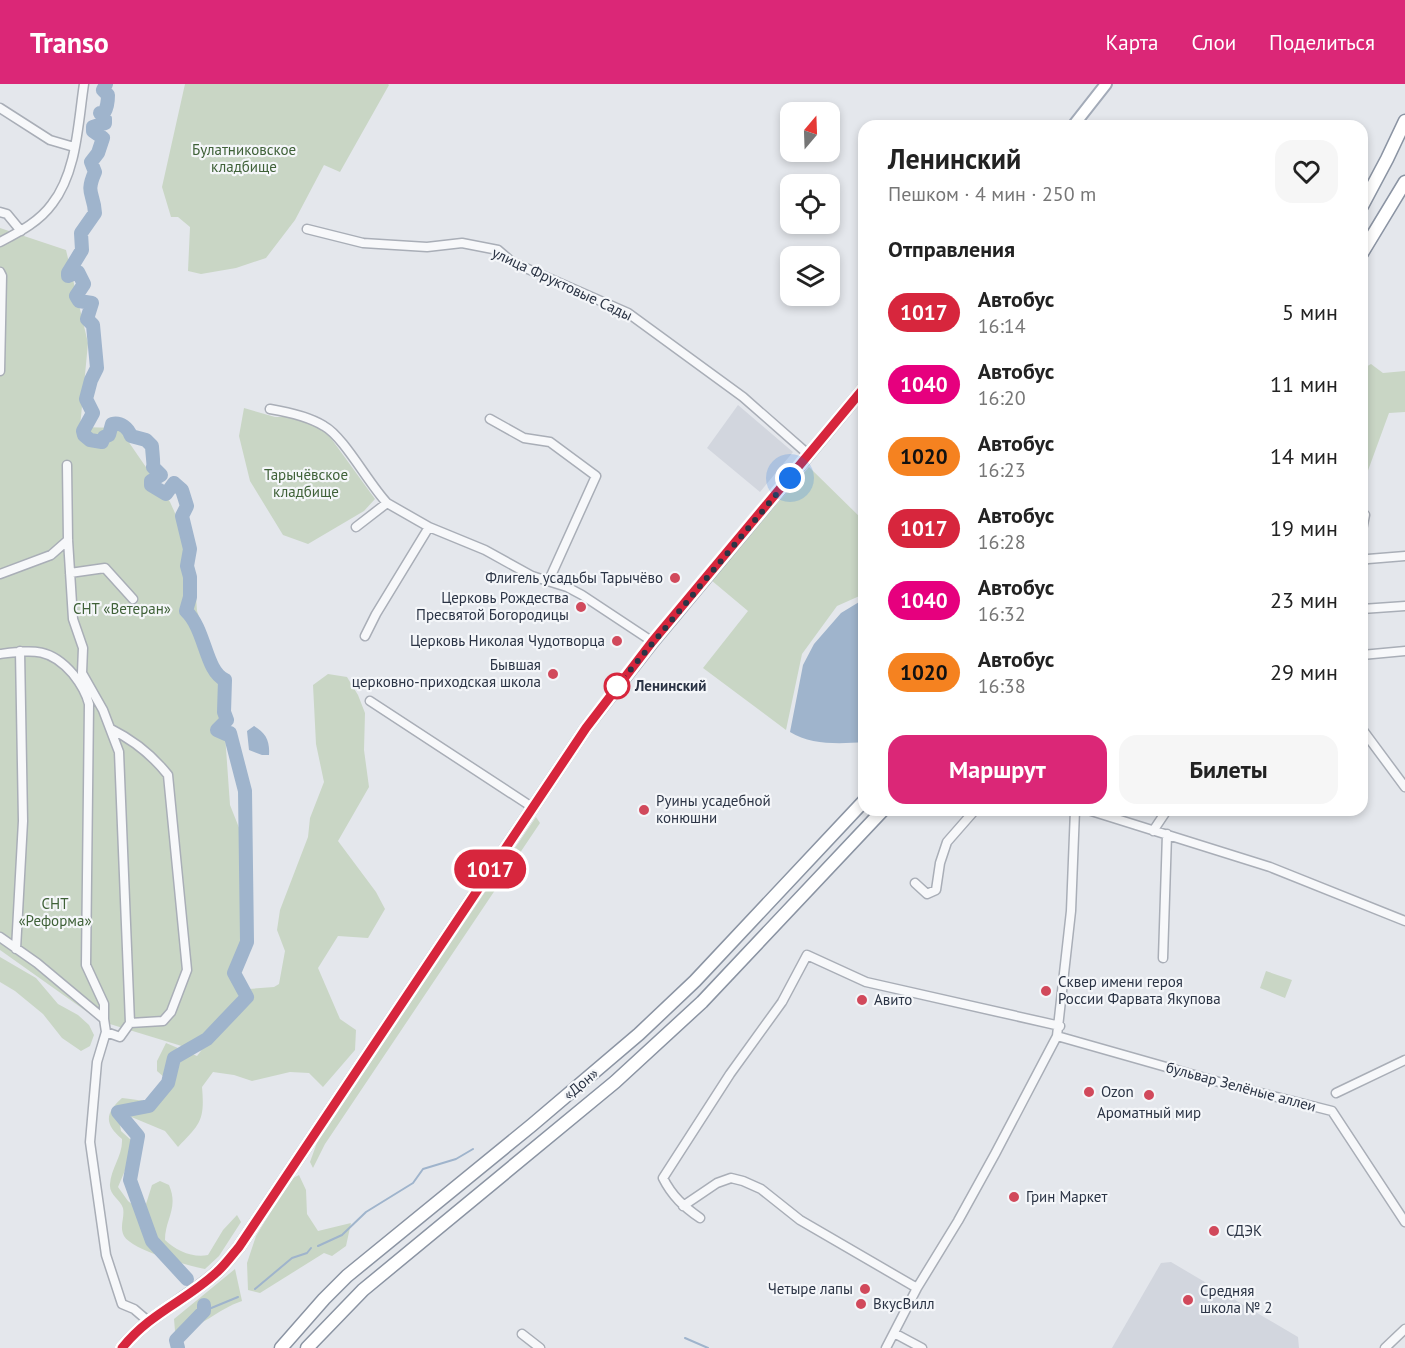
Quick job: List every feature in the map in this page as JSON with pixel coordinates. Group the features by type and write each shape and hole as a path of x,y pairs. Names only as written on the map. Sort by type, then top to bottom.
{"highway":[{"path":"1368,195 1405,121"},
{"path":"1368,243 1405,182"},
{"name":"«Дон»","path":"280,1348 310,1313 347,1276 639,1034 695,981 858,807"},
{"name":"«Дон»","path":"307,1348 363,1290 615,1082 702,1002 877,816"}],"main road":[{"path":"1078,120 1106,84"},
{"path":"122,1348 148,1321 217,1272 242,1242 586,728 652,642 858,395"}],"street":[{"path":"0,242 21,231 51,206 59,194 70,167 84,84"},
{"path":"0,108 50,140 74,147"},
{"path":"0,212 7,214 21,231"},
{"name":"улица Фруктовые Сады","path":"307,230 363,243 427,247 462,243 498,250 512,262 628,313 742,397 809,455"},
{"path":"0,272 2,276 2,351 0,371"},
{"path":"270,409 290,412 326,426 387,503 429,527 485,550 532,576 549,580 582,595 652,642"},
{"path":"490,419 524,438 550,442 596,476 549,580"},
{"path":"67,465 68,540 73,619 83,648 82,673 103,710 119,752 130,1023 120,1037 106,1032"},
{"path":"356,527 387,503"},
{"path":"365,636 429,527"},
{"path":"0,574 51,555 68,540"},
{"path":"1368,559 1405,556"},
{"path":"70,573 105,568 133,599"},
{"path":"1368,609 1405,606"},
{"path":"16,949 23,821 20,651"},
{"path":"0,654 20,651 45,652 62,661 86,693 89,704 86,965 104,1004 106,1032 97,1062 90,1142 106,1255 122,1304 134,1309 148,1321"},
{"path":"1368,654 1405,651"},
{"path":"370,701 532,807"},
{"path":"111,729 128,737 158,762 168,775 187,970 171,1012 163,1021 130,1023"},
{"path":"1368,737 1405,787"},
{"path":"915,883 927,894 936,890 940,863 947,842 970,816"},
{"path":"886,1348 917,1288 958,1221 1053,1048 1060,1026 1071,911 1075,816"},
{"path":"1107,816 1269,867 1405,921"},
{"path":"1153,831 1163,816"},
{"path":"1163,958 1167,834"},
{"path":"0,937 37,963 104,1019"},
{"path":"700,1218 683,1206 663,1178 730,1074 782,1002 807,955 866,982 1060,1026"},
{"name":"бульвар Зелёные аллеи","path":"1057,1036 1233,1086 1332,1111 1405,1222"},
{"path":"1336,1093 1405,1060"},
{"path":"683,1206 717,1184 731,1178 743,1181 761,1189 800,1220 917,1288"},
{"path":"1385,1348 1405,1329"},
{"path":"894,1333 922,1348"},
{"path":"522,1334 540,1348"}],"shaded area":[{"path":"738,405 793,452 760,492 707,448"},
{"name":"Средняя школа № 2","path":"1171,1262 1298,1337 1299,1348 1112,1348 1161,1263"}],"green space":[{"name":"Булатниковское кладбище","path":"185,84 389,85 340,172 324,165 295,220 266,258 236,268 201,274 188,271 190,227 178,217 171,217 162,187"},
{"path":"0,228 66,250 88,343 80,427 119,428 170,502 193,553 197,611 221,678 230,805 251,858 239,995 198,1051 100,1021 0,950"},
{"path":"1371,364 1383,373 1405,371 1405,412 1389,413 1368,471 1368,366"},
{"name":"Тарычёвское кладбище","path":"244,408 275,417 293,417 325,430 375,499 364,511 308,544 283,535 250,481 239,436"},
{"path":"809,467 858,515 858,597 837,606 802,654 786,730 703,668 748,611 711,580"},
{"path":"328,674 347,677 365,713 364,750 369,787 338,841 376,892 385,909 368,938 338,936 318,968 340,1019 356,1030 355,1050 323,1087 309,1073 290,1072 252,1081 213,1072 202,1087 202,1115 196,1127 178,1147 165,1131 129,1116 119,1119 121,1131 132,1141 129,1161 118,1187 128,1201 138,1209 146,1204 152,1185 160,1181 169,1185 173,1200 165,1240 169,1244 191,1254 208,1255 223,1230 237,1215 241,1222 219,1256 205,1269 149,1252 124,1236 123,1208 110,1188 112,1172 121,1151 122,1139 112,1128 109,1118 112,1109 122,1098 152,1099 166,1087 165,1078 157,1071 157,1061 166,1043 197,1056 249,989 274,987 279,984 285,951 277,930 280,910 308,837 310,818 324,782 316,744 313,685"},
{"path":"536,817 540,823 325,1144 313,1168 310,1162 319,1137"},
{"path":"0,957 36,978 58,1004 78,1015 89,1025 94,1035 90,1046 81,1051 62,1038 43,1014 0,982"},
{"path":"1266,971 1292,980 1285,998 1260,988"},
{"path":"299,1175 306,1190 307,1214 318,1231 351,1223 346,1246 332,1256 324,1253 260,1293 248,1290 247,1263 256,1236 291,1179"},
{"path":"235,1269 242,1301 201,1323 175,1331 174,1319"}],"water":[{"path":"858,603 858,742 826,743 790,732 803,665 814,644 841,613"},
{"path":"254,726 266,738 269,755 249,750 247,731"}],"waterway":[{"path":"106,84 103,90 108,95 107,104 104,113 100,113 105,123 93,127 93,131 103,138 98,153 91,162 95,172 90,189 95,213 81,233 82,250 68,273 68,276 78,272 84,284 76,296 79,301 92,303 87,319 93,325 97,368 86,399 93,413 83,431 90,440 102,442 104,437 109,435 112,424 124,426 131,436 146,440 152,446 153,467 161,475 151,481 151,485 166,494 174,483 182,490 187,506 182,516 190,549 187,566 190,577 190,597 186,611 198,629 213,668 225,680 224,712 227,720 217,730 226,734 230,733 245,791 247,942 234,973 247,997 207,1039 174,1058 168,1083 149,1106 118,1112 138,1136 130,1180 152,1241 187,1279"},
{"path":"318,1246 342,1235 366,1212 413,1183 423,1169 456,1159 473,1149"},
{"path":"255,1289 292,1258 307,1253 311,1248"},
{"path":"204,1311 238,1297"},
{"path":"178,1348 176,1340 204,1311 204,1305"},
{"path":"685,1338 708,1348"}],"bus line":[{"name":"1017","path":"122,1348 154,1316 217,1272 239,1247 420,973 586,728 652,642 858,395"}],"place":[{"name":"Флигель усадьбы Тарычёво","path":"675,578"},
{"name":"Церковь Рождества Пресвятой Богородицы","path":"581,607"},
{"name":"Церковь Николая Чудотворца","path":"617,641"},
{"name":"Бывшая церковно-приходская школа","path":"553,674"},
{"name":"Ленинский","path":"617,686"},
{"name":"Руины усадебной конюшни","path":"644,810"},
{"name":"Сквер имени героя России Фарвата Якупова","path":"1046,991"},
{"name":"Авито","path":"862,1000"},
{"name":"Ozon","path":"1089,1092"},
{"name":"Ароматный мир","path":"1149,1095"},
{"name":"Грин Маркет","path":"1014,1197"},
{"name":"СДЭК","path":"1214,1231"},
{"name":"Четыре лапы","path":"865,1289"},
{"name":"Средняя школа № 2","path":"1188,1300"},
{"name":"ВкусВилл","path":"861,1304"}],"route":[{"path":"617,686 790,478"}],"park label":[{"name":"СНТ «Ветеран»","path":"122,609"},
{"name":"СНТ «Реформа»","path":"55,912"}]}
